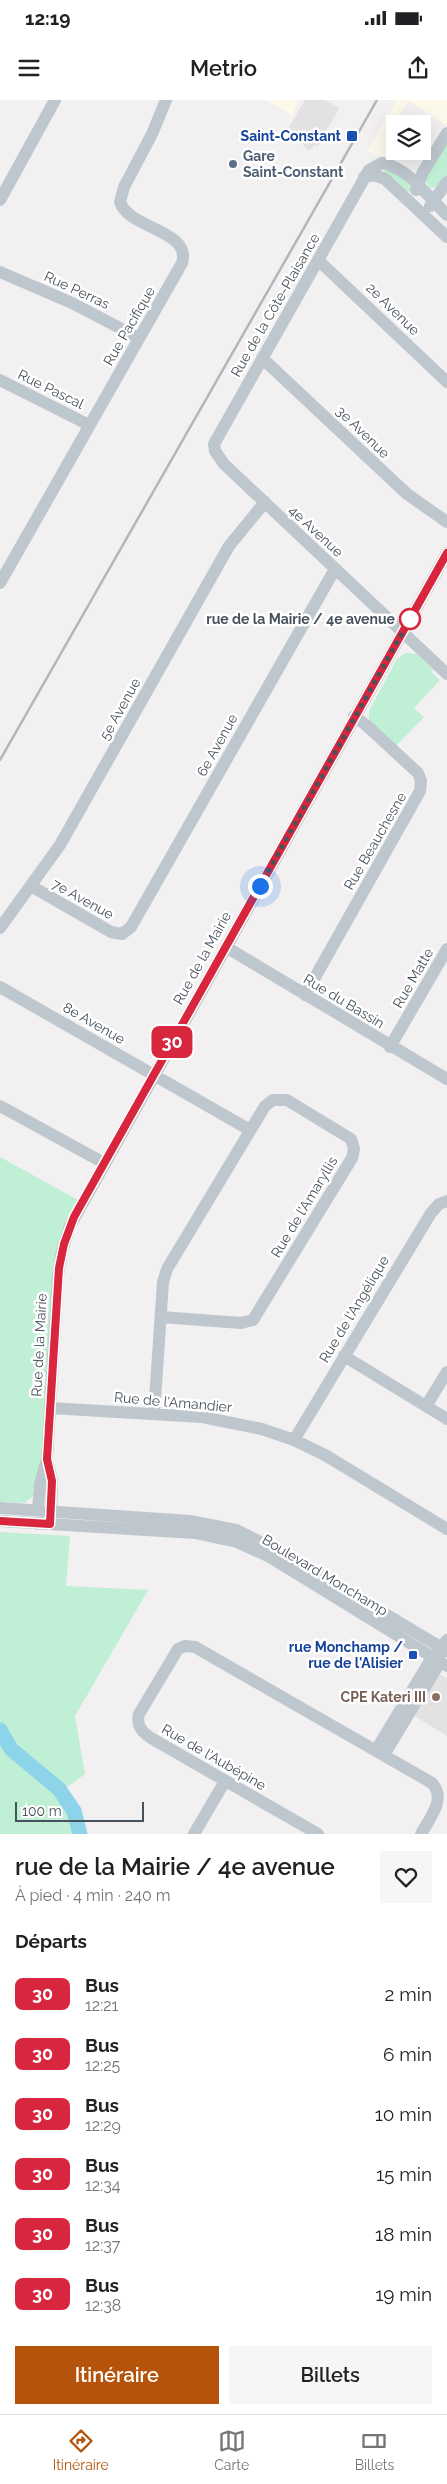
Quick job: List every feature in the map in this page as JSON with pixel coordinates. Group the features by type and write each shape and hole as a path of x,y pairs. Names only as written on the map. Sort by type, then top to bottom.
{"street":[{"path":"0,200 55,100"},
{"name":"Rue Pacifique","path":"0,582 179,268 184,255 177,242 128,214 120,202 124,187 146,147 166,100"},
{"path":"410,200 416,192 417,184 447,133"},
{"name":"Rue de la Côte-Plaisance","path":"214,448 217,436 372,167 382,162 397,169 417,184"},
{"path":"364,178 374,175 383,177 410,200 447,237"},
{"path":"423,213 434,202 447,182"},
{"path":"417,184 447,215"},
{"name":"2e Avenue","path":"318,260 447,382"},
{"name":"Rue Perras","path":"0,272 72,303 139,338"},
{"name":"3e Avenue","path":"262,358 407,494 447,522"},
{"name":"Rue Pascal","path":"0,382 89,425"},
{"name":"4e Avenue","path":"214,448 224,464 447,674"},
{"name":"5e Avenue","path":"0,928 60,845 229,546 265,502"},
{"name":"Rue de la Mairie","path":"37,1524 40,1484 47,1459 58,1284 62,1251 74,1217 447,553"},
{"name":"6e Avenue","path":"122,934 131,927 137,917 335,568"},
{"name":"Rue Beauchesne","path":"305,995 420,791 421,781 418,773 366,724 354,716"},
{"name":"7e Avenue","path":"31,886 106,929 122,934"},
{"name":"Rue du Bassin","path":"226,947 390,1047 447,1079"},
{"name":"Rue Matte","path":"390,1047 447,949"},
{"name":"8e Avenue","path":"0,987 250,1130"},
{"name":"Rue de l'Amaryllis","path":"154,1414 163,1282 167,1269 250,1130 269,1102 283,1099 348,1137 353,1142 354,1153 252,1320 241,1323 161,1318"},
{"path":"0,1106 104,1163"},
{"name":"Rue de l'Angélique","path":"294,1440 431,1213 439,1204 447,1201"},
{"path":"344,1356 447,1419"},
{"path":"426,1406 447,1372"},
{"name":"Rue de l'Amandier","path":"50,1408 225,1420 262,1429 294,1440 332,1459 447,1529"},
{"name":"Rue de la Mairie","path":"47,1459 52,1481 50,1524"},
{"name":"Boulevard Monchamp","path":"0,1508 190,1521 236,1530 271,1546 443,1654"},
{"name":"Boulevard Monchamp","path":"0,1522 195,1533 237,1542 273,1559 443,1654"},
{"name":"Rue de l'Aubépine","path":"318,1834 151,1738 139,1727 138,1719 142,1708 172,1656 181,1646 195,1647 432,1783 438,1790 438,1804 421,1834"},
{"path":"380,1753 436,1669 443,1654"},
{"path":"194,1834 225,1780"}],"shaded area":[{"path":"265,100 300,100 291,117 287,112"},
{"path":"305,100 325,100 339,108 318,146 315,145 309,151 303,144 285,134"},
{"path":"397,100 447,100 447,126 408,101 400,115 388,115"},
{"path":"386,119 386,159 367,151"},
{"name":"CPE Kateri III","path":"440,1674 447,1678 447,1736 413,1715"}],"green space":[{"path":"447,141 447,175 438,187 430,188 425,180"},
{"path":"384,170 397,173 411,187 411,190 407,193 385,174"},
{"path":"406,653 417,654 440,680 414,708 424,717 396,746 369,720 369,711 397,659"},
{"path":"0,1157 78,1200 66,1223 41,1462 35,1488 33,1488 33,1496 24,1503 0,1502"},
{"path":"0,1532 70,1536 66,1586 148,1590 75,1716 85,1774 58,1794 73,1822 75,1834 0,1834"}],"waterway":[{"path":"0,1730 11,1749 59,1789 74,1811 80,1834"}],"railway":[{"path":"0,760 377,100"}],"bus line":[{"name":"30","path":"0,1521 50,1524 52,1481 47,1459 59,1268 62,1251 74,1217 447,553"}],"place":[{"name":"Saint-Constant","path":"352,136"},
{"name":"Gare Saint-Constant","path":"233,164"},
{"name":"rue de la Mairie / 4e avenue","path":"410,619"},
{"name":"rue Monchamp / rue de l'Alisier","path":"413,1655"},
{"name":"CPE Kateri III","path":"436,1697"}],"route":[{"path":"260,886 410,619"}]}
